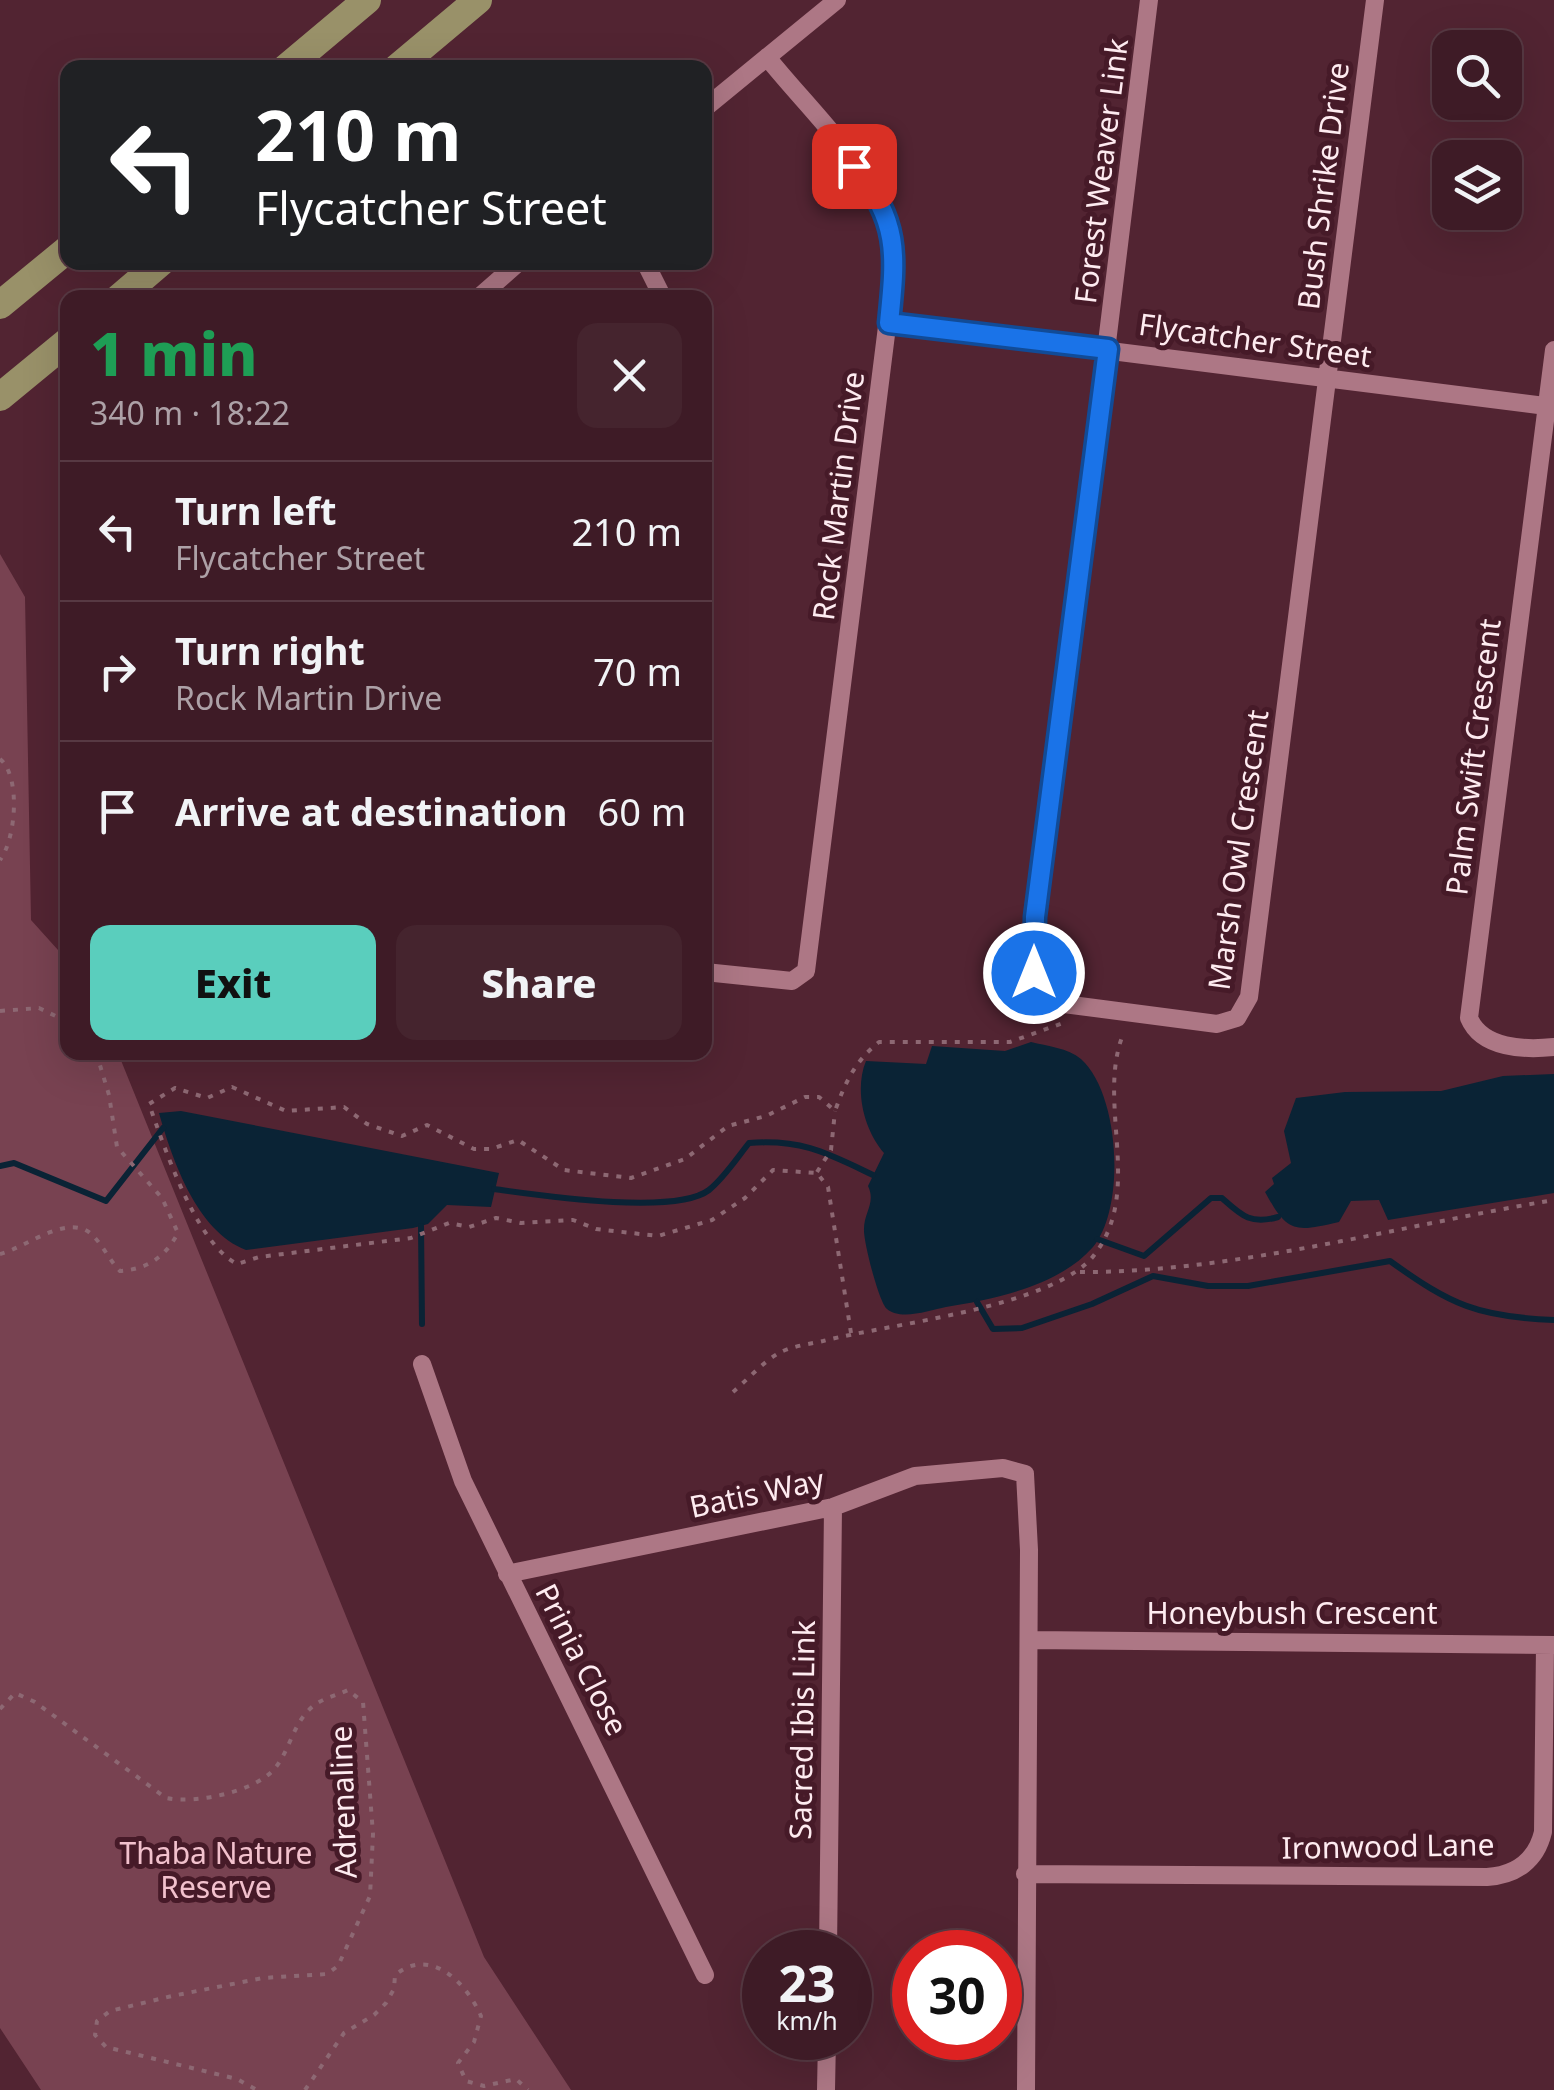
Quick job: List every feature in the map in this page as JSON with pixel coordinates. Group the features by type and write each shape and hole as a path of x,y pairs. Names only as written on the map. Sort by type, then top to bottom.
{"main road":[{"path":"296,60 367,0"},
{"path":"407,60 478,0"},
{"path":"0,305 60,256"},
{"path":"128,290 152,270"},
{"path":"0,397 60,347"}],"street":[{"path":"712,102 837,0"},
{"name":"Forest Weaver Link","path":"1108,349 1149,0"},
{"name":"Bush Shrike Drive","path":"1327,378 1375,0"},
{"name":"Rock Martin Drive","path":"712,973 798,979 808,958 889,323 895,247 890,221 874,190 767,57"},
{"path":"487,290 510,270"},
{"name":"Flycatcher Street","path":"889,323 1550,407"},
{"name":"Marsh Owl Crescent","path":"1108,349 1032,951 1034,973 1046,993 1064,1004 1083,1008 1217,1024 1237,1018 1245,1009 1327,378"},
{"name":"Palm Swift Crescent","path":"1554,350 1550,407 1470,1018 1478,1033 1490,1041 1554,1047"},
{"name":"Prinia Close","path":"422,1364 463,1481 705,1975"},
{"name":"Batis Way","path":"507,1574 832,1507 915,1476 1016,1469 1028,1480 1030,1640"},
{"name":"Sacred Ibis Link","path":"828,1930 832,1507"},
{"path":"1026,2090 1030,1640"},
{"name":"Honeybush Crescent","path":"1030,1640 1549,1645"},
{"name":"Ironwood Lane","path":"1025,1874 1487,1877 1511,1872 1532,1858 1543,1832 1549,1645"},
{"path":"826,2090 827,2060"}],"path":[{"path":"0,759 10,772 13,825 12,844 0,860"},
{"path":"0,1012 39,1008 60,1018"},
{"path":"817,1173 831,1150 835,1111 854,1068 879,1042 1010,1042 1062,1024 1083,1008"},
{"path":"1077,1272 1096,1254 1109,1226 1120,1142 1114,1064 1133,1014"},
{"path":"0,1254 56,1230 76,1227 90,1233 120,1271 136,1270 166,1254 178,1233 162,1198 117,1147 109,1095 98,1060"},
{"path":"835,1111 820,1097 788,1103 766,1116 728,1126 685,1159 631,1178 564,1170 518,1140 491,1149 474,1149 427,1124 402,1136 388,1133 344,1107 286,1111 232,1087 207,1098 175,1088 149,1104 179,1182 213,1248 237,1264 259,1257 411,1238 449,1223 469,1227 496,1218 522,1223 572,1220 596,1230 658,1236 712,1220 745,1198 773,1170 817,1173 828,1187 852,1334"},
{"path":"733,1392 780,1352 956,1314 1077,1272 1125,1272 1233,1257 1554,1200"},
{"name":"Adrenaline","path":"0,1710 15,1693 35,1702 166,1798 180,1801 248,1786 267,1775 305,1713 320,1700 348,1690 362,1702 373,1834 370,1896 338,1966 327,1974 263,1978 172,1996 103,2014 98,2020 95,2035 106,2047 236,2079 257,2090"},
{"path":"305,2090 344,2033 374,2015 386,2002 394,1989 394,1974 412,1964 428,1963 454,1979 481,2016 474,2042 458,2063 466,2081 484,2086 516,2078 528,2090"}],"green space":[{"name":"Thaba Nature Reserve","path":"0,554 25,597 31,920 60,952 60,1060 121,1060 484,1957 571,2090 41,2090 0,2028"}],"water":[{"path":"1031,1042 1076,1055 1094,1075 1104,1098 1111,1123 1114,1179 1104,1229 1079,1260 1063,1272 1025,1289 916,1314 887,1309 872,1271 864,1235 871,1198 868,1186 884,1153 871,1133 863,1109 861,1084 866,1061 926,1064 932,1046 1005,1051"},
{"path":"1554,1074 1554,1193 1388,1220 1379,1200 1351,1201 1339,1222 1301,1228 1279,1215 1265,1192 1274,1184 1272,1178 1291,1163 1284,1131 1296,1098 1345,1092 1441,1091 1503,1076"},
{"path":"181,1111 499,1173 491,1207 447,1205 428,1224 413,1228 246,1250 214,1227 189,1193 159,1113"}],"waterway":[{"path":"0,1166 14,1163 106,1201 163,1128"},
{"path":"494,1189 605,1202 692,1198 715,1185 749,1143 768,1142 828,1154 873,1175"},
{"path":"1097,1239 1144,1256 1211,1198 1222,1198 1253,1219 1278,1217"},
{"path":"421,1226 422,1324"},
{"path":"977,1302 993,1329 1022,1328 1092,1304 1153,1276 1208,1286 1248,1286 1390,1261 1466,1306 1505,1316 1554,1320"}],"route":[{"path":"854,166 874,190 892,229 895,247 889,323 1108,349 1035,917 1034,973"}]}
